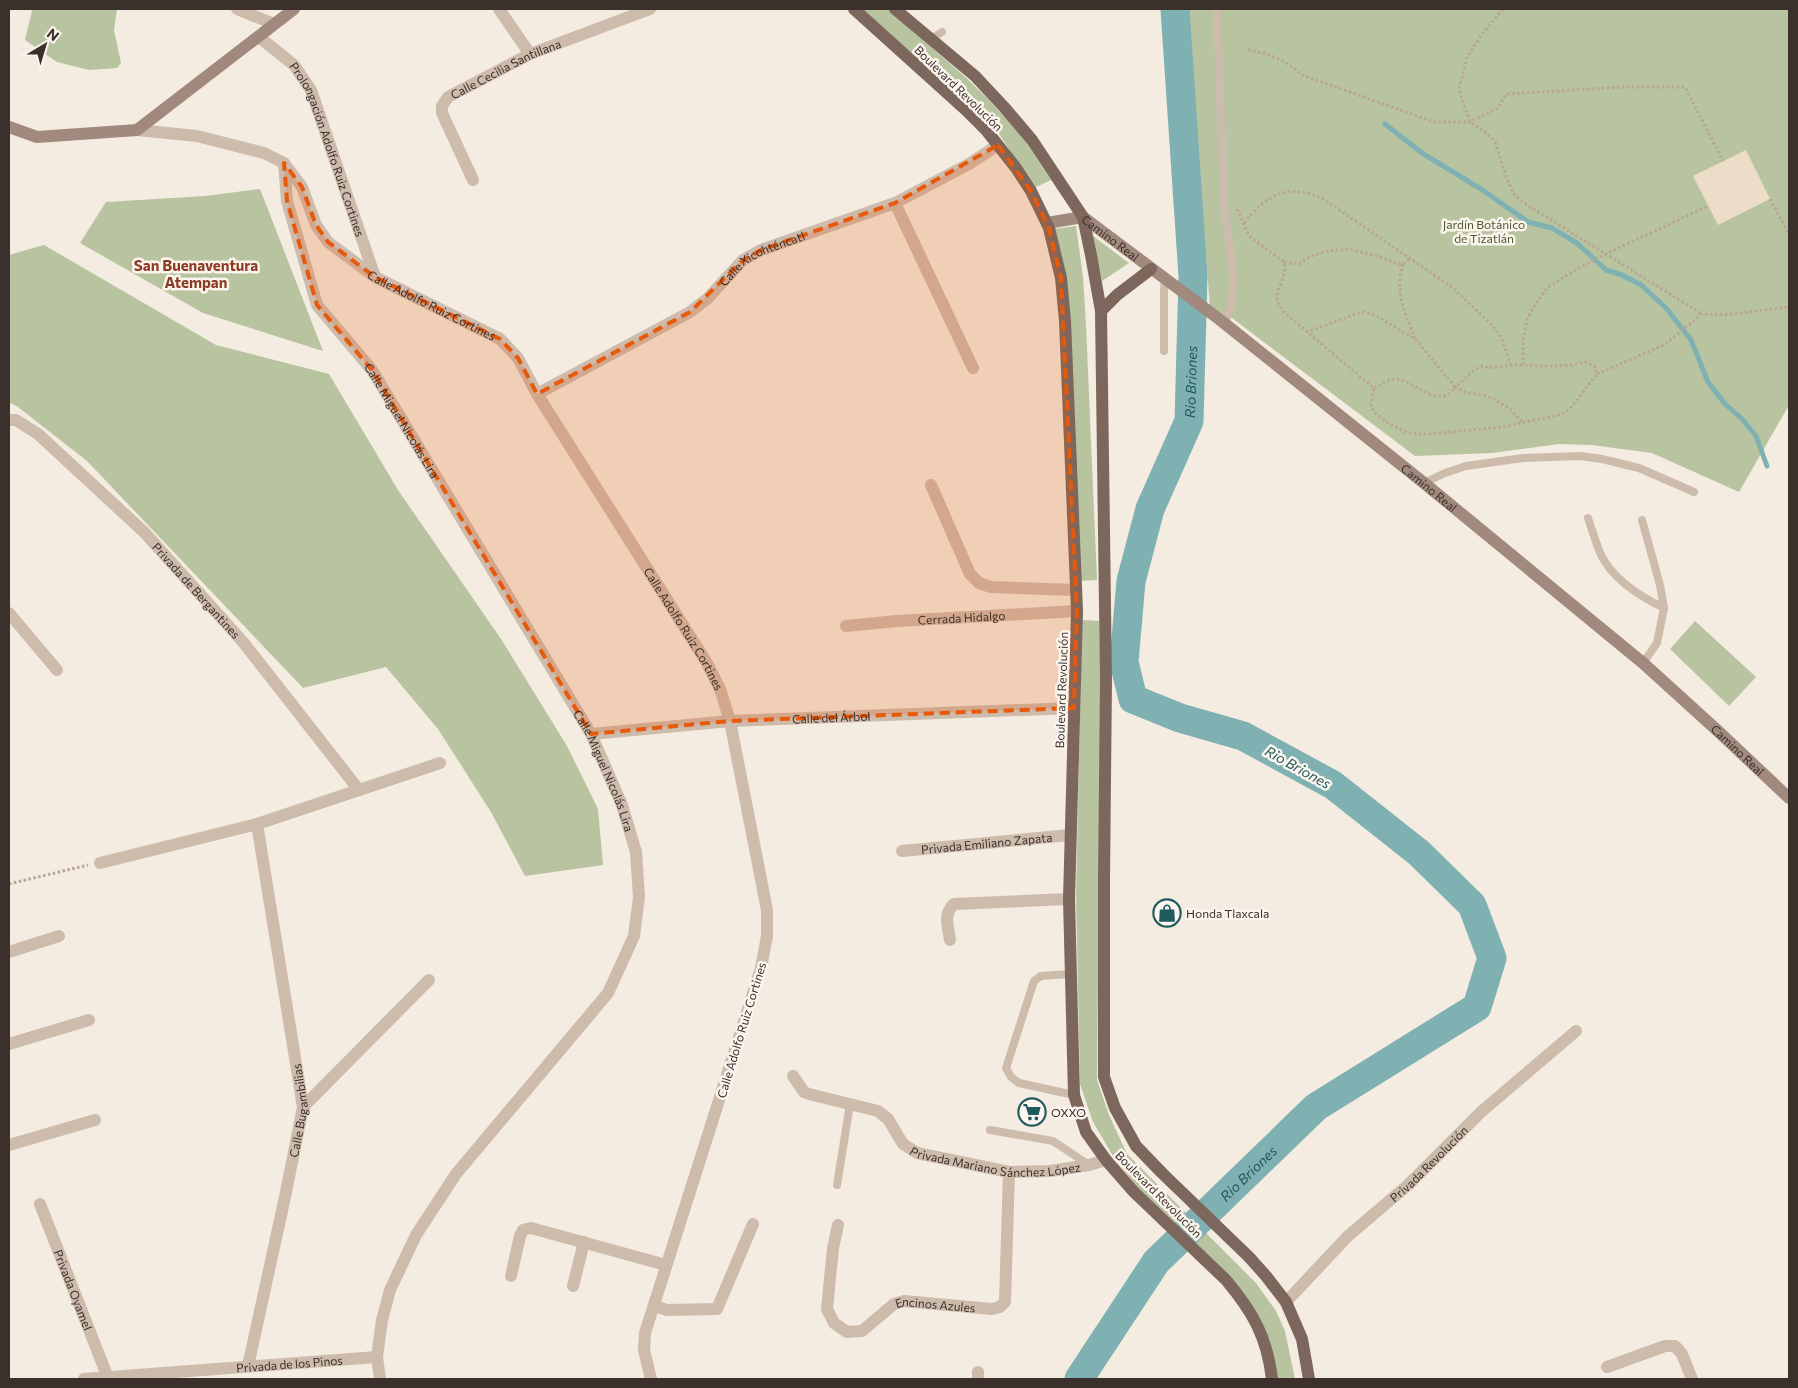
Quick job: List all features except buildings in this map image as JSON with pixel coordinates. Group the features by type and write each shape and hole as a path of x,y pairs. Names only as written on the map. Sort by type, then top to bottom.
{"main road":[{"path":"11,129 37,137 137,130 259,38 294,9"},
{"name":"Boulevard Revolución","path":"854,9 966,110 998,145 1031,191 1047,223 1062,286 1077,611 1069,899 1074,1096 1086,1132 1106,1160 1134,1192 1226,1280 1238,1295 1259,1327 1269,1359 1272,1379"},
{"name":"Boulevard Revolución","path":"895,9 936,36 1004,107 1032,140 1083,216 1101,311 1106,679 1104,1077 1115,1108 1136,1146 1162,1174 1249,1257 1286,1302 1302,1340 1309,1379"},
{"name":"Camino Real","path":"1047,223 1083,216 1222,322 1424,483 1644,663 1789,798"},
{"path":"1101,311 1116,295 1151,269"}],"street":[{"path":"237,9 274,24"},
{"path":"499,9 530,54"},
{"name":"Calle Cecilia Santillana","path":"473,180 442,113 442,106 448,97 530,54 627,12 650,9"},
{"name":"Prolongación Adolfo Ruiz Cortines","path":"259,38 294,65 310,90 375,277"},
{"name":"Calle Adolfo Ruiz Cortines","path":"137,130 198,136 264,153 284,163 302,187 316,225 328,242 375,277 500,339 518,358 537,394 707,663 720,689 730,721 767,910 767,936 758,978 645,1333 644,1350 651,1379"},
{"name":"Calle Xicohténcatl","path":"537,394 690,312 707,299 743,260 761,250 895,203 969,164 998,145"},
{"name":"Calle Miguel Nicolás Lira","path":"284,163 286,201 317,305 372,370 591,734 622,805 636,852 639,897 634,936 608,993 456,1174 416,1235 390,1290 382,1320 377,1356 380,1379"},
{"path":"895,203 973,368"},
{"name":"Privada de Bergantines","path":"9,420 16,420 38,434 144,532 243,642 359,790"},
{"path":"931,485 970,574 978,583 991,587 1076,590"},
{"name":"Cerrada Hidalgo","path":"846,626 897,620 1077,611"},
{"path":"9,613 57,670"},
{"name":"Calle del Árbol","path":"591,734 730,721 1074,708"},
{"path":"100,863 257,824 440,763"},
{"name":"Calle Bugambilias","path":"248,1366 286,1197 303,1107 257,824"},
{"name":"Privada Emiliano Zapata","path":"902,851 1070,835"},
{"path":"950,940 946,915 954,904 1069,899"},
{"path":"9,952 59,936"},
{"path":"303,1107 429,980"},
{"path":"9,1044 89,1020"},
{"name":"Privada Revolución","path":"1286,1302 1348,1236 1408,1185 1480,1112 1576,1031"},
{"name":"Privada Mariano Sánchez López","path":"793,1076 804,1092 878,1111 888,1119 903,1144 917,1153 1008,1172 1050,1171 1106,1160"},
{"path":"9,1145 94,1120"},
{"name":"Encinos Azules","path":"838,1225 832,1248 827,1309 834,1323 847,1332 862,1331 894,1304 904,1301 992,1309 1000,1307 1006,1302 1008,1172"},
{"name":"Privada Oyamel","path":"40,1204 108,1378"},
{"path":"654,1306 667,1310 717,1309 753,1224"},
{"path":"511,1276 520,1236 523,1230 531,1228 666,1265"},
{"path":"573,1286 584,1242"},
{"path":"1608,1367 1665,1346 1675,1346 1682,1354 1692,1379"},
{"name":"Privada de los Pinos","path":"84,1379 377,1356"}],"lane":[{"path":"1217,9 1224,203 1234,280 1231,304 1222,322"},
{"path":"1164,351 1164,290 1171,283"},
{"path":"1424,483 1466,466 1523,458 1580,456 1639,468 1694,492"},
{"path":"1588,518 1602,557 1612,570 1639,594 1664,608"},
{"path":"1642,520 1660,585 1664,608 1657,643 1644,663"},
{"path":"1071,974 1041,976 1034,981 1006,1068 1011,1077 1019,1083 1074,1096"},
{"path":"837,1186 850,1104"},
{"path":"990,1130 1053,1141 1089,1164"}],"path":[{"path":"1504,9 1480,37 1467,57 1459,90 1470,122 1487,133 1494,142 1515,196 1527,206 1702,314 1724,315 1789,307"},
{"path":"1248,50 1261,52 1281,60 1293,66 1302,75 1434,122 1470,122 1498,108 1506,94 1624,87 1685,87 1723,161"},
{"path":"1243,223 1258,208 1282,192 1309,193 1325,200 1453,288 1492,325 1501,337 1511,366"},
{"path":"1770,199 1789,234"},
{"path":"1234,204 1240,213 1249,236 1284,262 1299,264 1311,256 1327,251 1347,249 1378,256 1397,264 1403,264 1409,259"},
{"path":"1523,366 1523,341 1527,319 1531,310 1548,287 1606,254 1708,206"},
{"path":"1284,262 1285,271 1279,288 1278,301 1281,307 1307,332 1374,388"},
{"path":"1403,264 1400,283 1401,303 1415,339 1454,387 1465,392 1494,399 1510,409 1524,423"},
{"path":"1307,332 1343,317 1363,312 1375,315 1415,339"},
{"path":"1597,374 1595,367 1586,362 1564,366 1488,368 1483,366 1476,369 1448,393 1438,396 1424,392 1396,379 1384,382 1374,388 1371,405 1374,412 1394,427 1417,434 1472,431 1546,418 1567,411 1597,374 1664,345 1702,314"},
{"path":"9,884 100,863"}],"highlighted area":[{"path":"998,145 1031,191 1049,228 1061,278 1077,611 1074,708 730,721 591,734 372,370 317,305 287,201 284,163 302,187 316,225 328,242 375,277 500,339 518,358 537,394 690,312 743,260 761,250 895,203"}],"green space":[{"path":"30,9 117,9 114,30 121,63 117,68 89,70 57,62 25,40 32,11"},
{"path":"860,9 887,9 962,74 1022,136 1051,180 1034,188 991,121"},
{"name":"Jardín Botánico de Tizatlán","path":"1187,9 1789,9 1789,405 1739,492 1652,453 1592,445 1559,444 1492,453 1415,456 1232,318 1210,308"},
{"path":"260,189 323,351 203,313 80,243 106,202 205,196"},
{"path":"1076,226 1083,277 1086,325 1097,580 1079,581 1054,229"},
{"path":"1093,236 1129,263 1102,281"},
{"path":"44,245 216,345 329,374 398,490 501,639 567,746 598,809 603,865 525,876 491,812 438,729 386,667 303,688 87,461 9,402 9,255"},
{"path":"1082,620 1099,621 1101,678 1097,1080 1109,1115 1127,1154 1256,1283 1276,1311 1285,1331 1295,1379 1278,1379 1263,1328 1139,1189 1113,1156 1093,1122 1080,1084 1076,895"},
{"path":"1695,621 1756,677 1729,706 1670,649"}],"shaded area":[{"path":"1746,150 1770,199 1718,225 1693,176"}],"waterway":[{"name":"Rio Briones","path":"1079,1379 1156,1262 1316,1107 1477,1007 1492,958 1472,905 1419,853 1333,785 1243,736 1180,718 1133,699 1124,662 1131,581 1150,509 1189,421 1193,276 1175,9"},
{"path":"1385,124 1422,153 1484,191 1528,222 1552,228 1578,244 1606,270 1622,275 1641,285 1666,308 1691,340 1708,382 1725,404 1742,419 1756,436 1767,466"}],"place":[{"name":"Honda Tlaxcala","path":"1167,913"},
{"name":"OXXO","path":"1032,1112"}],"district":[{"name":"San Buenaventura Atempan","path":"196,274"}]}
